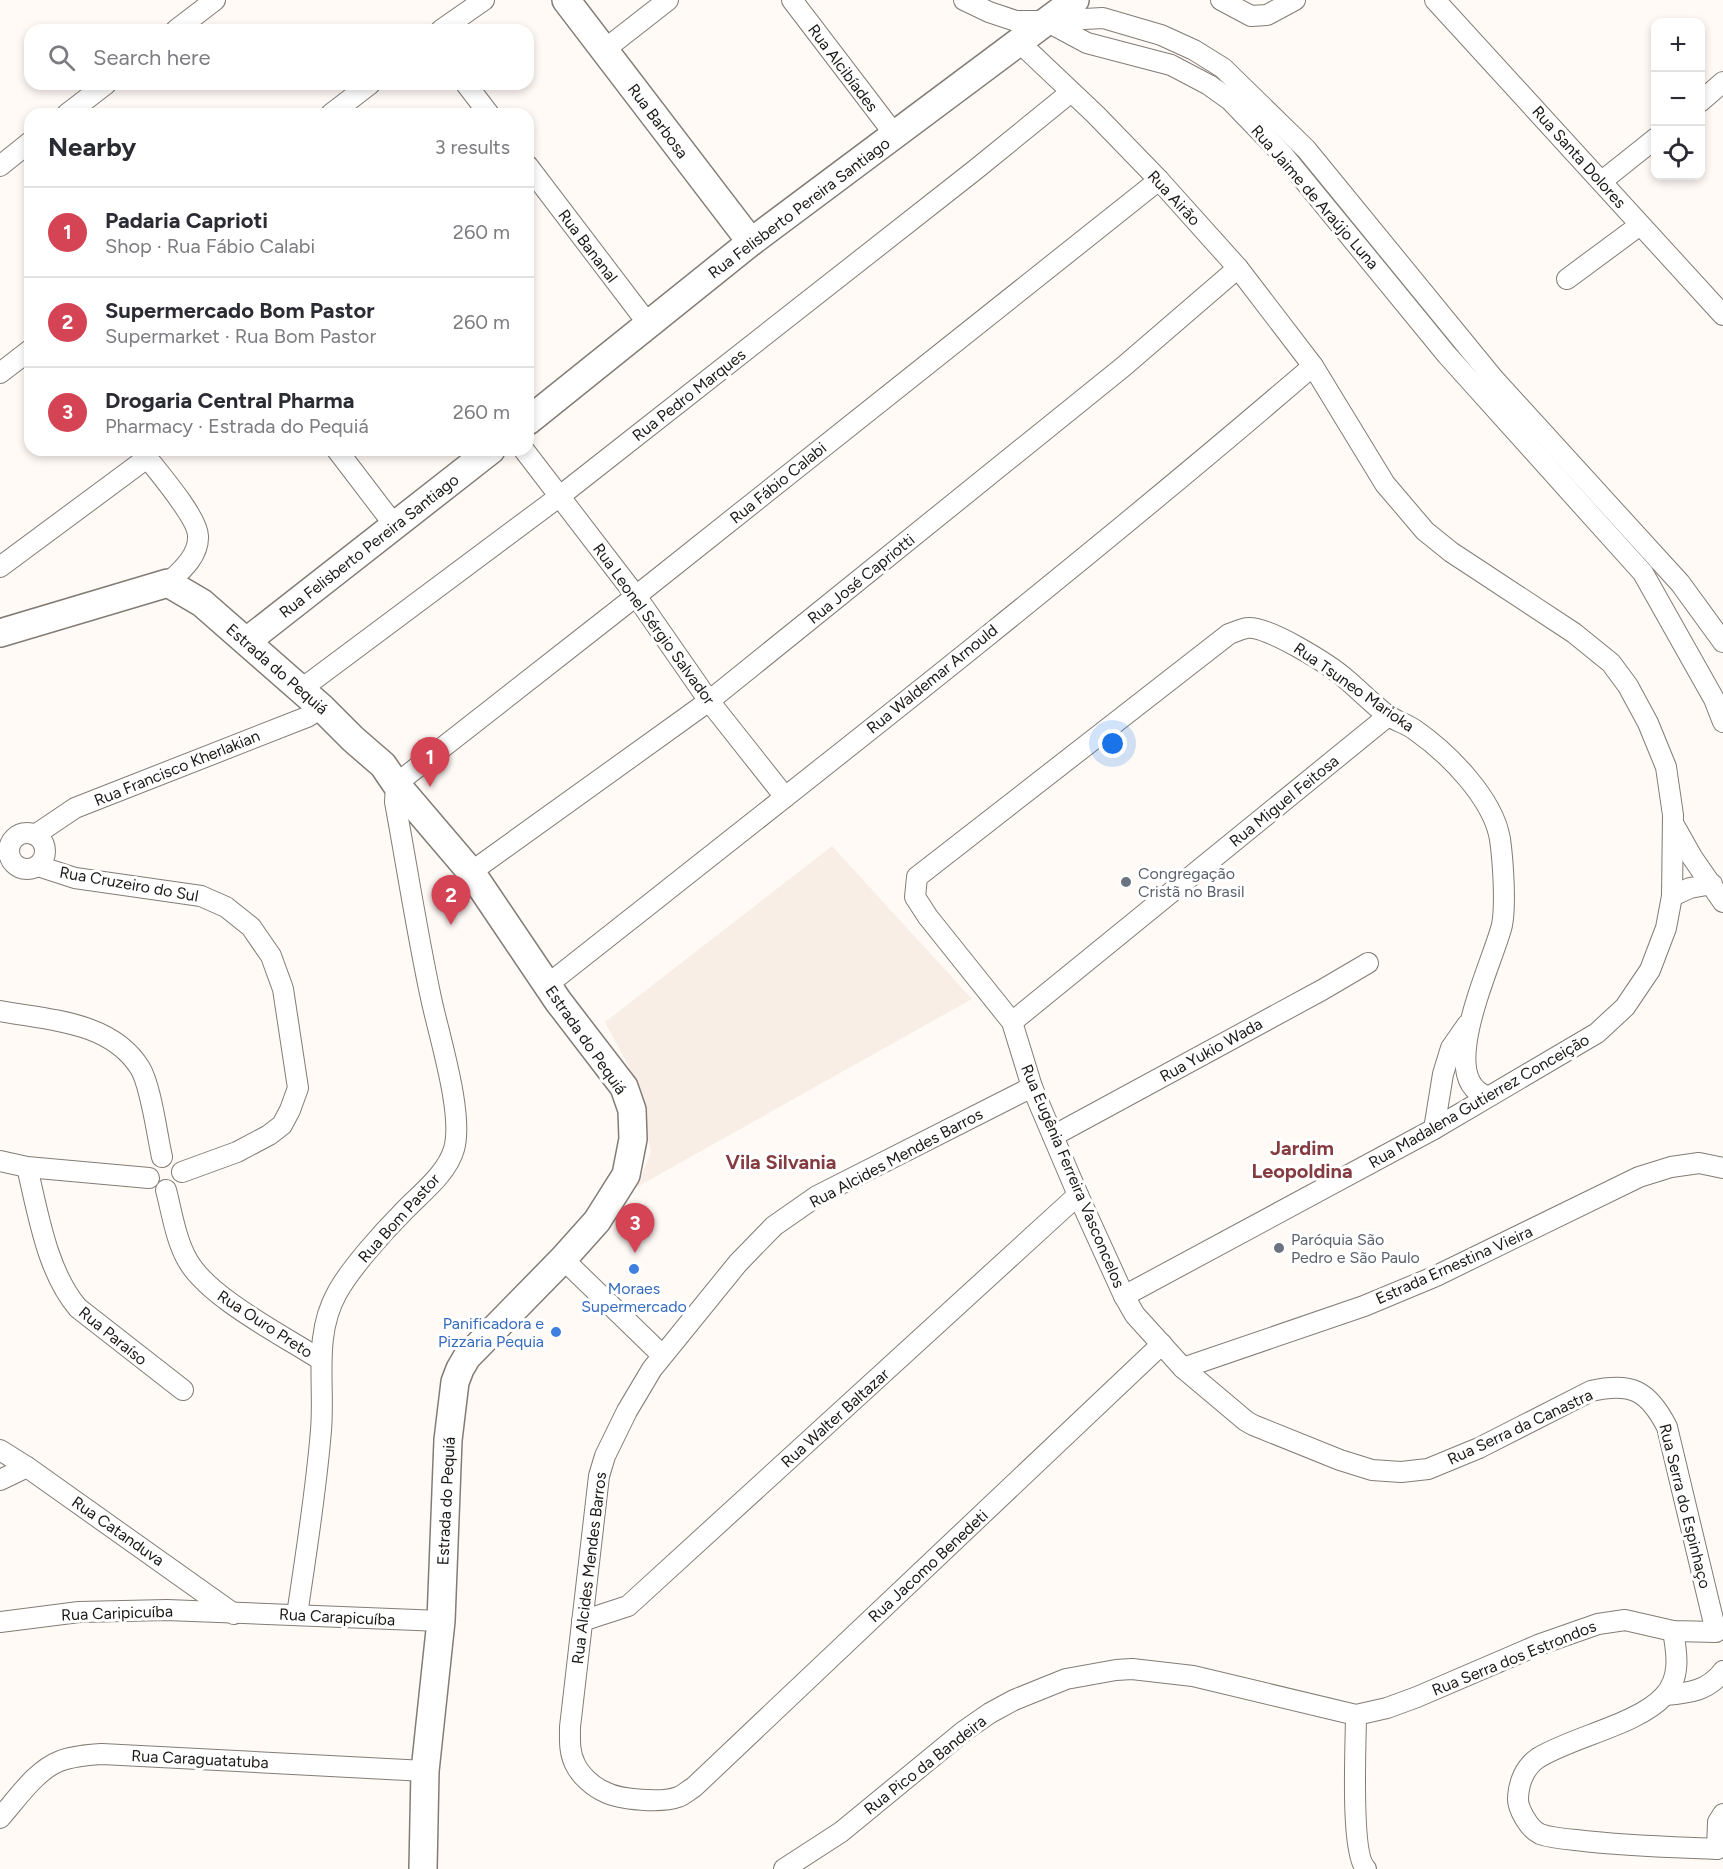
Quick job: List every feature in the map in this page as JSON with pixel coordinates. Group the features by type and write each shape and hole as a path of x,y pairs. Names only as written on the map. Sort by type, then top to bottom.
{"main road":[{"name":"Rua Barbosa","path":"566,0 751,242"},
{"name":"Rua Felisberto Pereira Santiago","path":"534,416 751,242 1075,0"},
{"name":"Rua Felisberto Pereira Santiago","path":"247,641 483,456"},
{"path":"0,633 168,583"},
{"name":"Estrada do Pequiá","path":"168,583 202,603 247,641 383,765 396,784 471,872 547,985 624,1087 632,1110 633,1139 626,1175 597,1221 467,1357 455,1382 448,1440 441,1621 425,1771 423,1869"}],"street":[{"path":"184,24 215,0"},
{"path":"449,24 483,0"},
{"path":"604,50 668,0"},
{"name":"Rua Alcibíades","path":"792,0 895,135"},
{"path":"964,0 988,12 1016,21 1046,21"},
{"path":"1221,0 1251,16 1267,15 1295,0"},
{"name":"Rua Santa Dolores","path":"1435,0 1723,315"},
{"name":"Rua Jaime de Araújo Luna","path":"1046,21 1103,18 1161,34 1194,50 1223,68 1306,148 1494,379 1680,583 1723,642"},
{"name":"Rua Jaime de Araújo Luna","path":"1046,21 1087,44 1171,65 1209,85 1230,100 1284,156 1447,355 1643,573 1714,699 1723,722"},
{"name":"Rua Airão","path":"1020,43 1159,180 1238,268 1313,366 1385,484 1425,531 1451,552 1574,633 1611,663 1628,686 1648,723 1666,767 1674,825"},
{"path":"1705,98 1723,82"},
{"path":"75,108 98,90"},
{"path":"339,108 362,90"},
{"path":"471,90 484,108"},
{"name":"Rua Pedro Marques","path":"300,690 560,496 1071,92"},
{"path":"1602,181 1651,142"},
{"path":"0,165 24,147"},
{"name":"Rua Bananal","path":"534,174 649,325"},
{"name":"Rua Fábio Calabi","path":"396,784 1159,180"},
{"path":"1568,279 1640,225"},
{"name":"Rua José Capriotti","path":"471,872 710,701 1123,367 1238,268"},
{"path":"0,372 24,354"},
{"name":"Rua Waldemar Arnould","path":"547,985 1188,473 1313,366"},
{"path":"0,567 141,456"},
{"path":"145,456 194,521 198,537 195,551 185,567 168,583"},
{"path":"342,456 395,526"},
{"name":"Rua Leonel Sérgio Salvador","path":"529,456 636,596 710,701 784,797"},
{"name":"Rua Tsuneo Marioka","path":"928,917 915,897 917,877 1230,634 1248,627 1263,630 1288,642 1344,677 1388,716 1413,729 1463,772 1484,801 1499,836 1503,868 1502,924 1470,1020 1466,1061 1468,1080 1479,1094 1487,1096"},
{"path":"1680,637 1723,686"},
{"name":"Rua Francisco Kherlakian","path":"35,835 75,808 307,717 322,708"},
{"name":"Rua Miguel Feitosa","path":"1012,1022 1388,716"},
{"name":"Rua Bom Pastor","path":"297,1615 315,1499 321,1427 322,1331 337,1292 400,1215 442,1171 454,1150 456,1113 431,998 401,837 395,802 396,784"},
{"path":"1674,825 1692,857 1723,902"},
{"name":"Rua Madalena Gutierrez Conceição","path":"1124,1296 1434,1129 1597,1033 1625,1007 1650,970 1666,928 1672,896 1671,858 1674,825"},
{"path":"29,833 35,835 40,838 45,850 38,866 27,869 16,866 4,851 17,835 29,833"},
{"name":"Rua Cruzeiro do Sul","path":"38,866 75,878 201,896 226,907 251,927 271,956 283,989 298,1088 290,1110 282,1125 269,1135 237,1152 182,1172"},
{"path":"1672,896 1690,888 1712,884"},
{"name":"Rua Eugênia Ferreira Vasconcelos","path":"928,917 1012,1022 1032,1087 1124,1296 1135,1315 1162,1344"},
{"name":"Rua Yukio Wada","path":"1053,1136 1323,990 1368,963"},
{"path":"0,1011 88,1028 115,1041 141,1068 150,1098 162,1157"},
{"name":"Rua Tsuneo Marioka","path":"1434,1129 1443,1074 1451,1048 1470,1020"},
{"name":"Rua Alcides Mendes Barros","path":"694,1787 679,1797 664,1800 607,1794 594,1786 575,1765 570,1750 570,1727 593,1518 599,1476 605,1456 627,1411 662,1355 738,1263 774,1226 817,1196 1032,1087"},
{"path":"162,1157 173,1158 181,1166 182,1172 180,1182 172,1189 156,1187 149,1178 152,1163 162,1157"},
{"path":"0,1161 27,1167 149,1178"},
{"name":"Estrada Ernestina Vieira","path":"1183,1368 1364,1306 1436,1276 1639,1177 1671,1167 1699,1163 1723,1168"},
{"name":"Rua Paraíso","path":"27,1167 50,1252 60,1283 67,1295 78,1308 183,1390"},
{"name":"Rua Ouro Preto","path":"166,1190 182,1248 195,1272 218,1295 321,1360"},
{"name":"Rua Walter Baltazar","path":"582,1621 628,1606 1078,1195"},
{"path":"563,1259 662,1355"},
{"name":"Rua Serra da Canastra","path":"1162,1344 1183,1368 1245,1421 1340,1460 1372,1470 1401,1472 1428,1469 1479,1448 1591,1391 1608,1387 1630,1388"},
{"name":"Rua Jacomo Benedeti","path":"694,1787 1162,1344"},
{"name":"Rua Serra do Espinhaço","path":"1630,1388 1646,1397 1667,1427 1720,1636 1673,1631"},
{"name":"Rua Catanduva","path":"0,1450 234,1614"},
{"path":"0,1480 27,1467"},
{"name":"Rua Caripicuíba","path":"0,1622 79,1612 167,1610 234,1614"},
{"name":"Rua Carapicuíba","path":"234,1614 441,1621"},
{"name":"Rua Serra dos Estrondos","path":"1356,1715 1387,1708 1417,1697 1538,1645 1598,1624 1625,1620 1673,1631"},
{"path":"1673,1631 1678,1659 1674,1679 1665,1695 1647,1709 1622,1722 1557,1747 1535,1760 1525,1772 1518,1786 1517,1802 1530,1825 1538,1833 1552,1837 1598,1843 1720,1851 1719,1822 1723,1814"},
{"name":"Rua Pico da Bandeira","path":"784,1869 841,1832 964,1731 990,1713 1014,1700 1066,1679 1132,1669 1193,1676 1356,1715"},
{"path":"1665,1695 1692,1693 1708,1686 1723,1671"},
{"path":"1356,1715 1355,1784 1358,1844 1362,1866 1366,1869"},
{"name":"Rua Caraguatatuba","path":"0,1818 40,1774 59,1761 78,1756 102,1754 425,1771"}],"shaded area":[{"path":"832,846 972,999 637,1187 651,1152 637,1082 605,1022"}],"place":[{"name":"Padaria Caprioti","path":"430,787"},
{"name":"Congregação Cristã no Brasil","path":"1126,882"},
{"name":"Supermercado Bom Pastor","path":"451,925"},
{"name":"Paróquia São Pedro e São Paulo","path":"1279,1248"},
{"name":"Drogaria Central Pharma","path":"635,1253"},
{"name":"Moraes Supermercado","path":"634,1269"},
{"name":"Panificadora e Pizzaria Pequia","path":"556,1332"}],"district":[{"name":"Jardim Leopoldina","path":"1302,1160"},
{"name":"Vila Silvania","path":"781,1162"}]}
